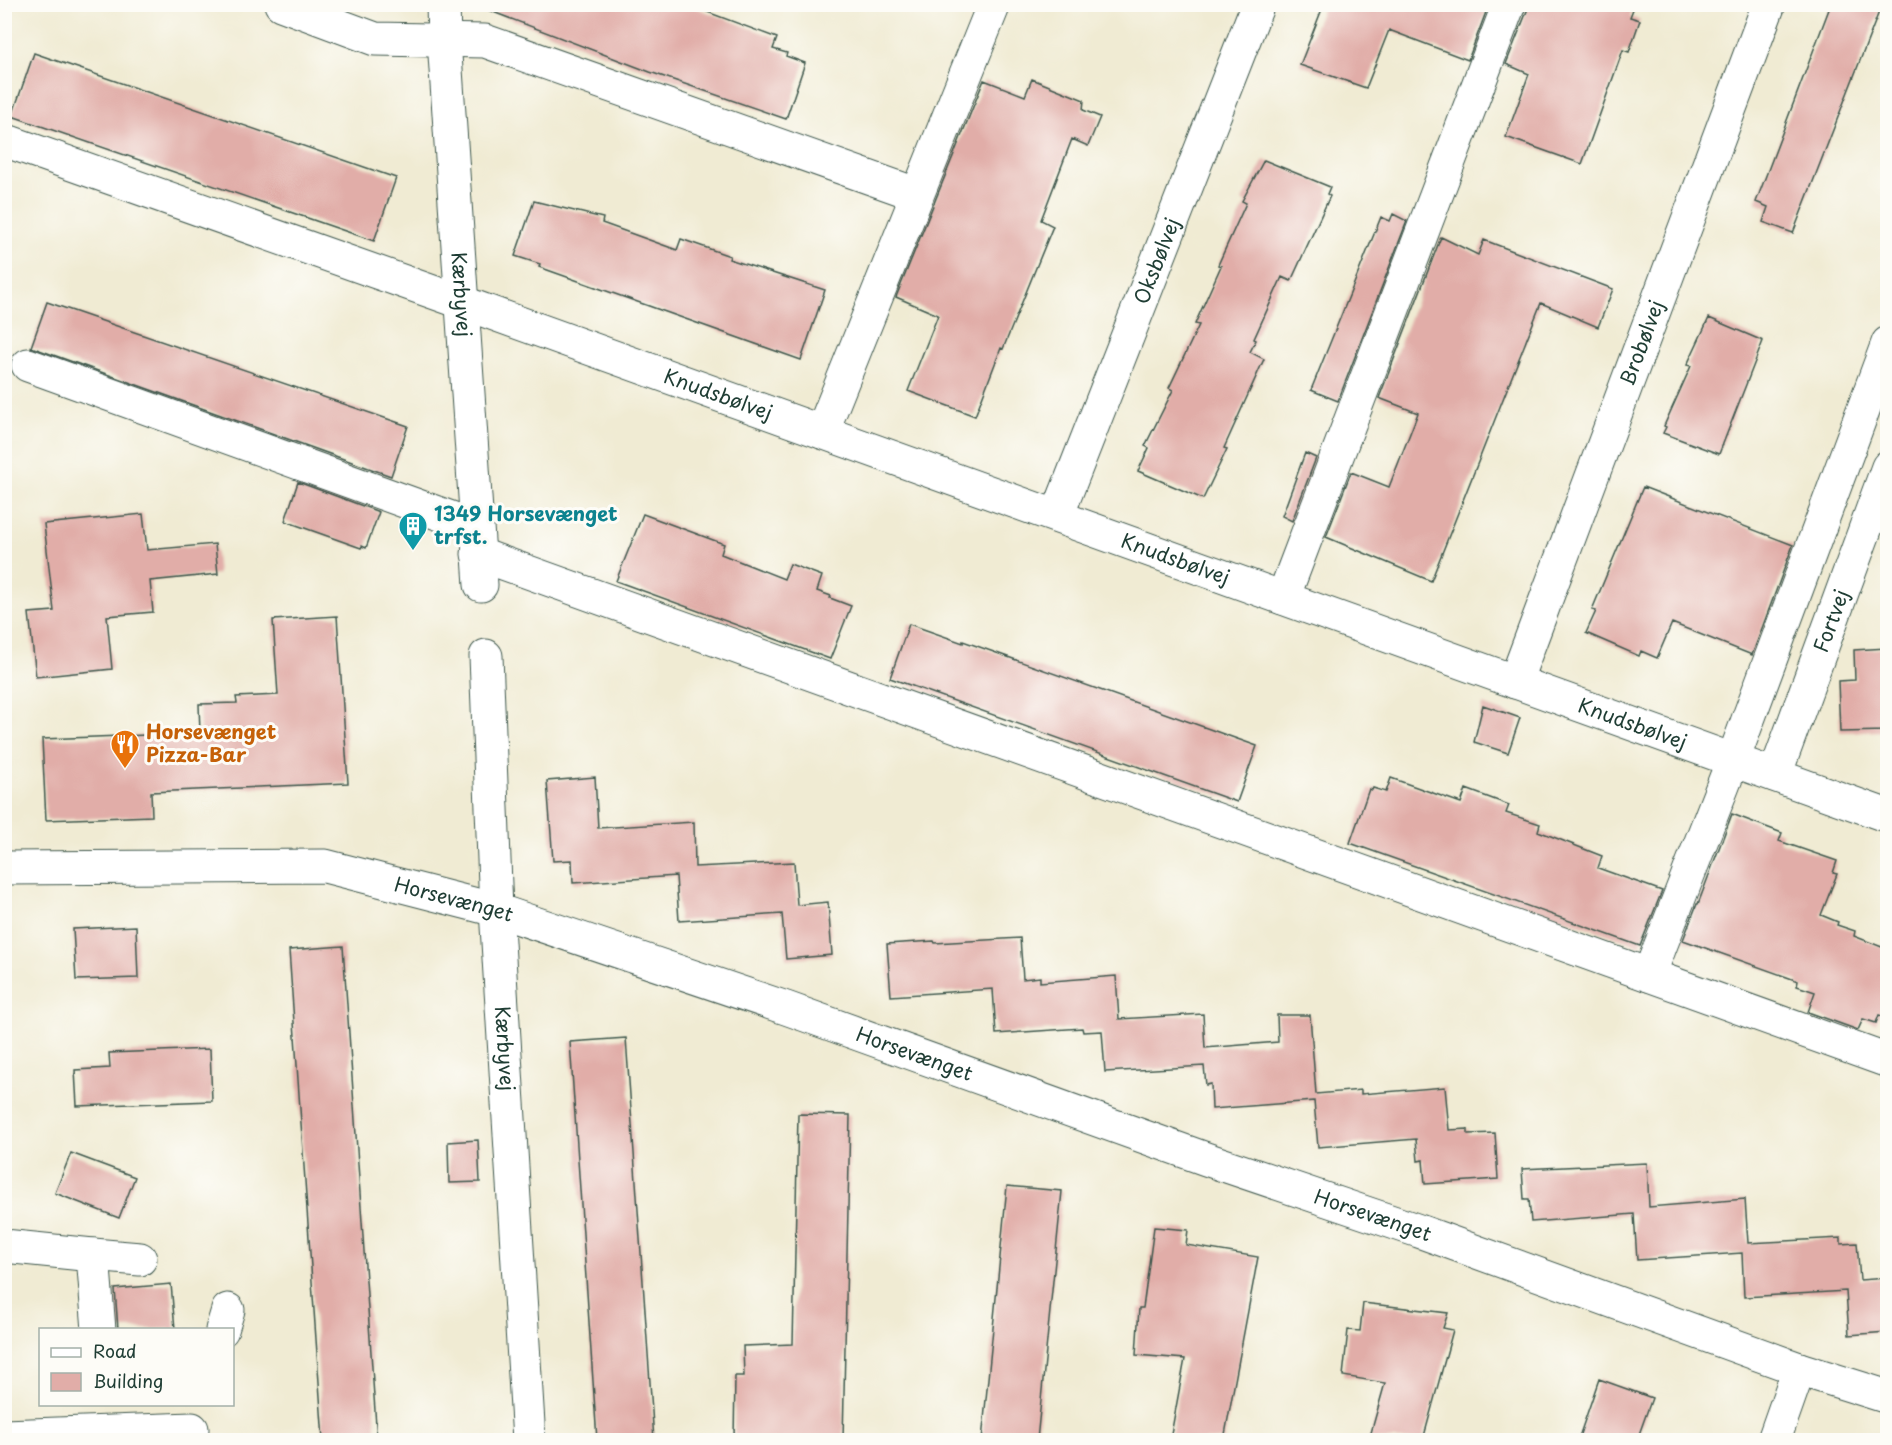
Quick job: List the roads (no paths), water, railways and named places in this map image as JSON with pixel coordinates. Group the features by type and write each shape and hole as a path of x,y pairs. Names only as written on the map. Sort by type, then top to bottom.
{"street":[{"path":"281,4 375,39 485,41 916,194"},
{"name":"Kærbyvej","path":"443,4 478,555"},
{"path":"822,432 994,4"},
{"name":"Oksbølvej","path":"1057,516 1258,4"},
{"path":"1283,598 1509,4"},
{"name":"Brobølvej","path":"1515,682 1769,4"},
{"name":"Knudsbølvej","path":"4,140 461,302 1887,816"},
{"path":"1649,975 1733,760 1887,343"},
{"path":"28,365 478,555 1887,1061"},
{"name":"Fortvej","path":"1775,775 1887,467"},
{"name":"Kærbyvej","path":"486,656 496,910 529,1440"},
{"name":"Horsevænget","path":"4,868 325,866 496,910 786,1008 1206,1159 1451,1243 1799,1369 1887,1397"},
{"path":"4,1246 140,1259"},
{"path":"93,1255 99,1328"},
{"path":"1774,1440 1799,1369"},
{"path":"4,1436 106,1418 194,1425"}],"place":[{"name":"1349 Horsevænget trfst.","path":"413,552"},
{"name":"Horsevænget Pizza-Bar","path":"125,770"}]}
